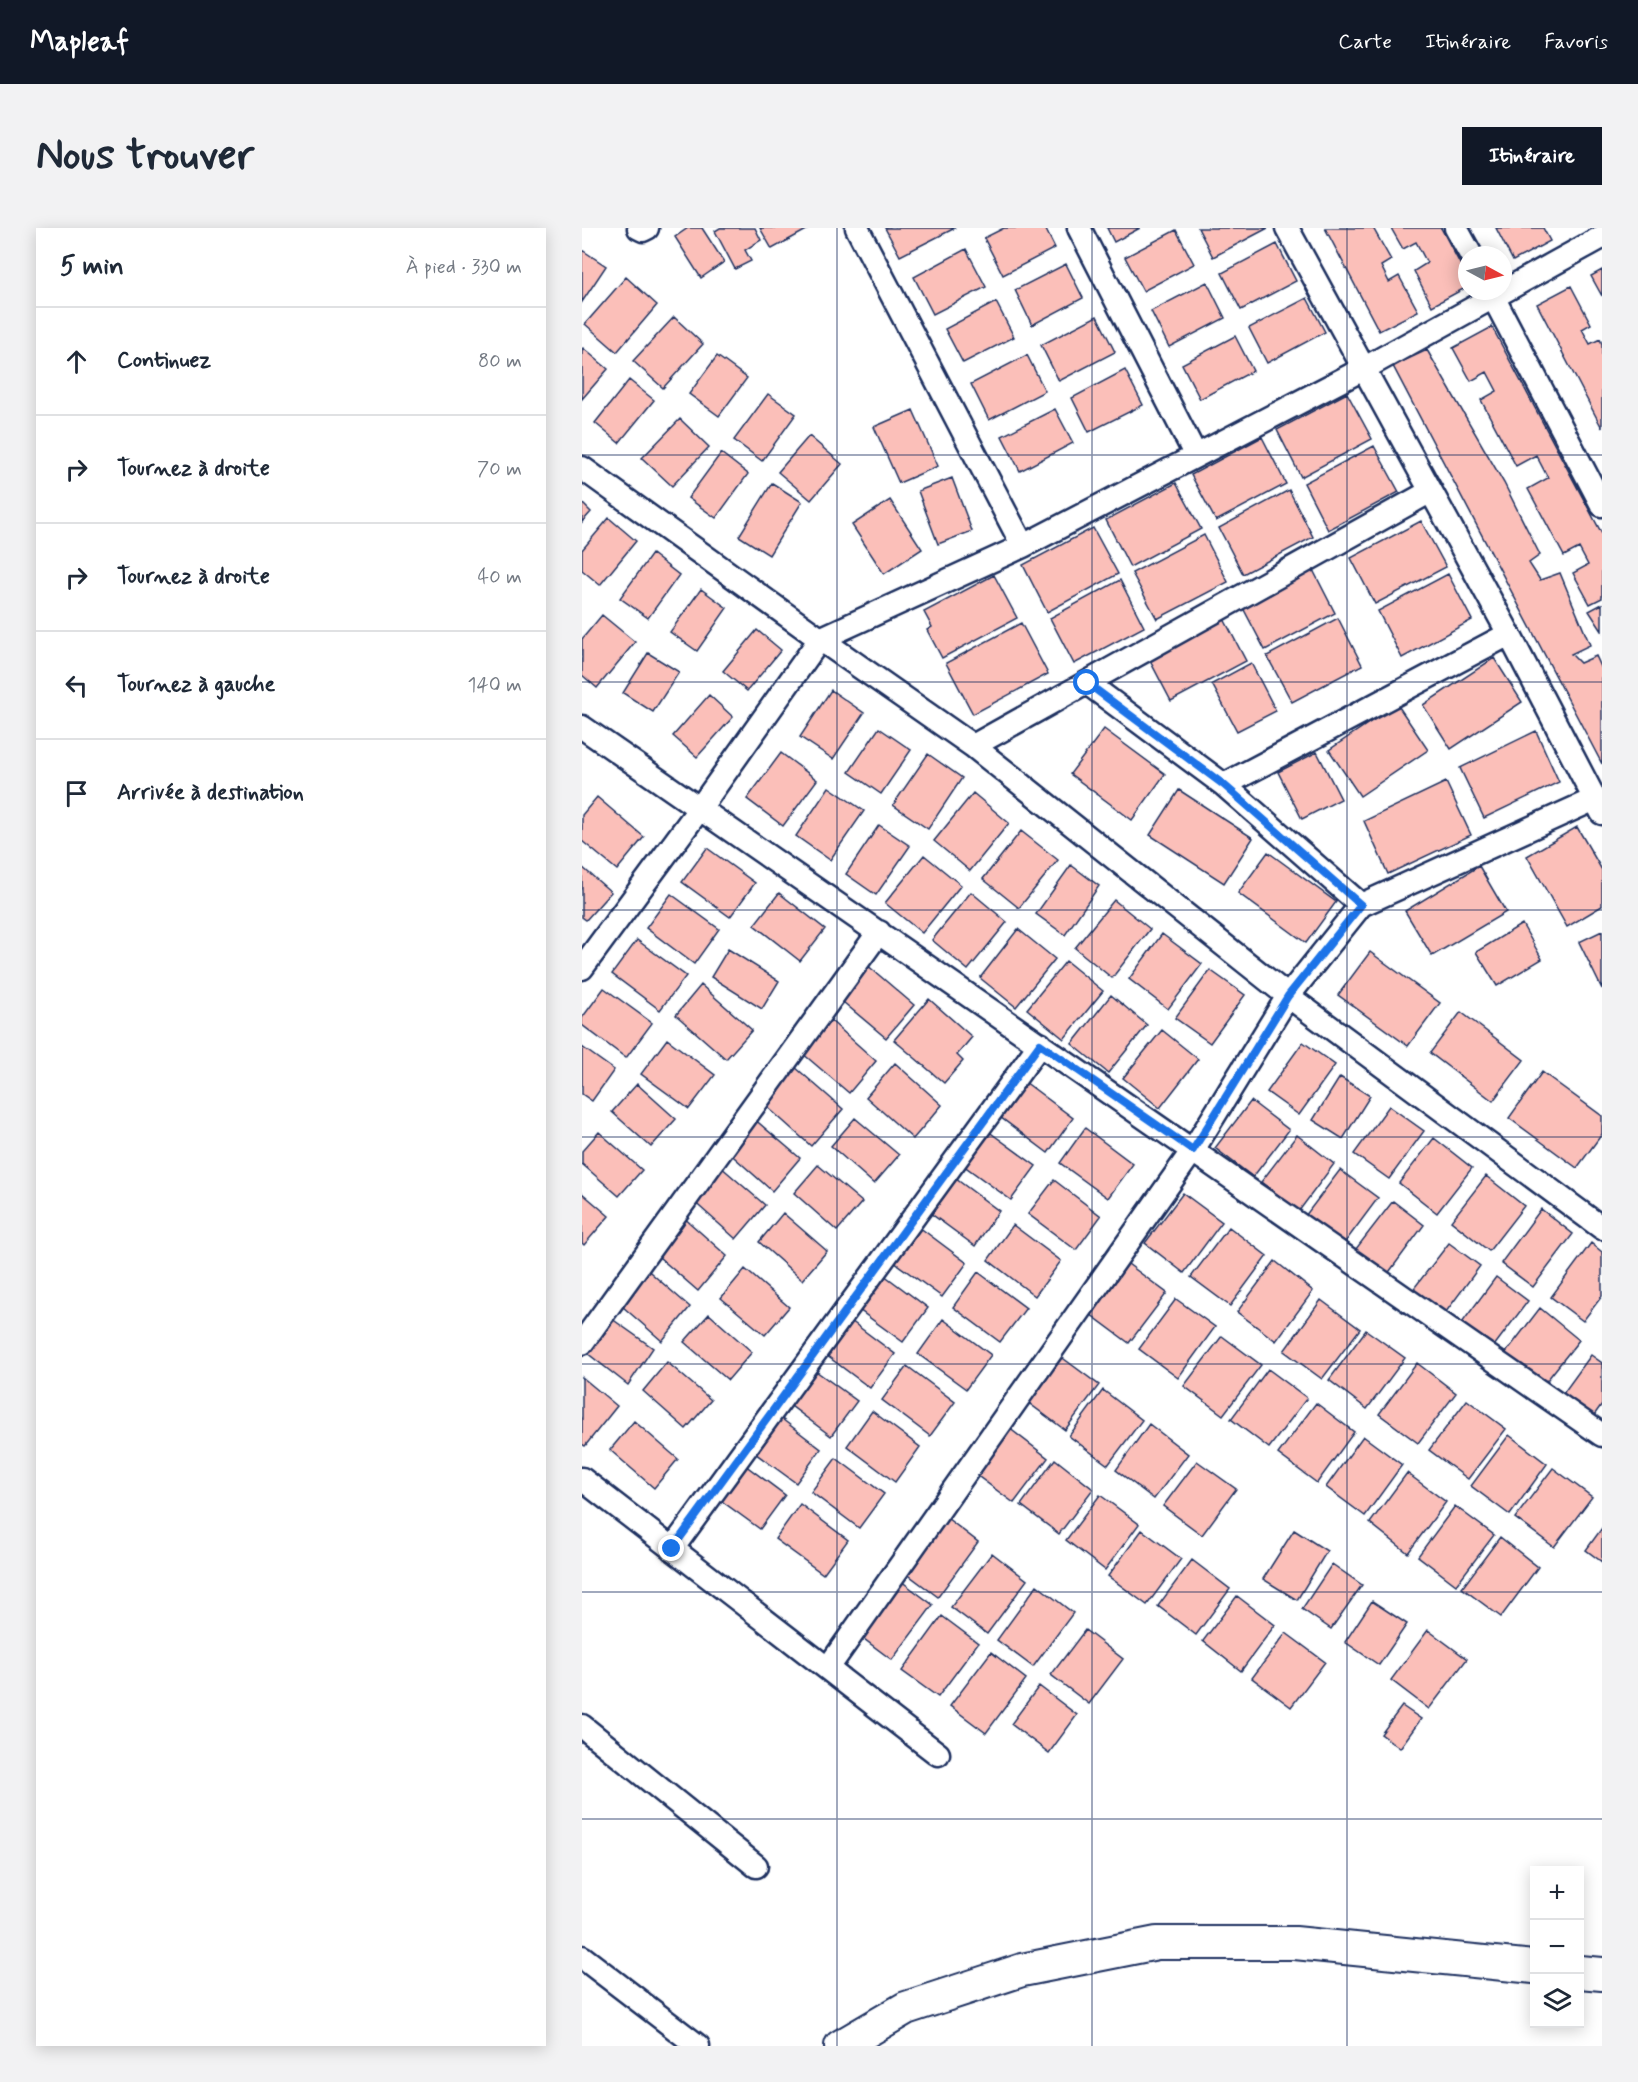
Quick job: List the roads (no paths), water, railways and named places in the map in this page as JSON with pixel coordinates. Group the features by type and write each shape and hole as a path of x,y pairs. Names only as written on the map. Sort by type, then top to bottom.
{"street":[{"path":"639,228 643,230 647,228"},
{"path":"857,228 1023,546"},
{"path":"1079,228 1196,456"},
{"path":"828,1668 1193,1150 1288,996 1361,905 1599,806 1509,634 1287,228"},
{"path":"1456,228 1466,246"},
{"path":"1512,284 1602,237"},
{"path":"582,968 700,808 820,639 1023,546 1363,369 1482,300"},
{"path":"1495,300 1602,505"},
{"path":"582,468 973,746 1288,996 1602,1228"},
{"path":"973,746 1431,491"},
{"path":"1224,785 1509,634"},
{"path":"1087,683 1224,785 1361,905"},
{"path":"582,727 1602,1435"},
{"path":"582,1343 879,932"},
{"path":"672,1549 1040,1044"},
{"path":"582,1479 938,1754"},
{"path":"582,1726 756,1866"},
{"path":"841,2046 906,2008 1022,1970 1157,1943 1295,1943 1530,1967"},
{"path":"582,1957 698,2046"},
{"path":"1584,1972 1602,1974"}]}
